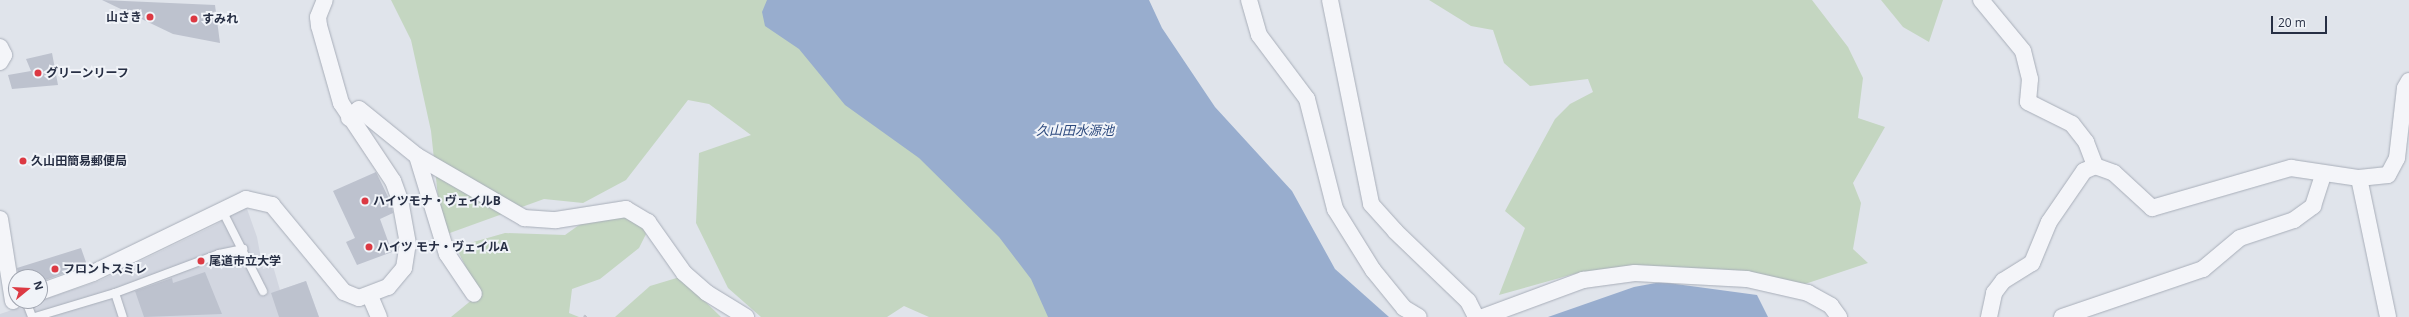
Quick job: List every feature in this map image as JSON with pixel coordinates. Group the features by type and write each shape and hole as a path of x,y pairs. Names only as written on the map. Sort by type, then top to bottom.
{"street":[{"path":"48,289 93,273 246,198 272,205 344,292 359,298 370,296 388,287 404,268 408,244 393,181 349,118 341,103 319,26 318,17 325,0"},
{"path":"1249,0 1259,35 1307,99 1335,209 1373,270 1404,308 1418,317"},
{"path":"1330,0 1371,204 1395,232 1468,302 1476,317"},
{"path":"1981,0 2023,51 2030,79 2028,102 2072,124 2086,142 2095,166"},
{"path":"0,47 4,55 0,62"},
{"path":"1989,317 1994,293 2003,281 2032,263 2049,222 2084,171 2095,166 2114,173 2152,208 2291,168 2323,175 2359,178 2388,175 2397,158 2405,88 2409,81"},
{"path":"349,118 359,109 417,156 524,218 556,220 626,209 648,222 684,273 707,293 746,317"},
{"path":"417,156 447,254 474,294"},
{"path":"2062,317 2203,269 2240,238 2294,220 2312,206 2323,175"},
{"path":"2359,178 2388,317"},
{"path":"0,219 9,269"},
{"path":"1483,317 1583,280 1635,273 1747,279 1808,293 1831,306 1839,317"},
{"path":"370,296 379,317"}],"lane":[{"path":"222,210 244,249 263,291"},
{"path":"35,317 115,293 219,254 244,249"},
{"path":"115,293 123,317"},
{"path":"23,309 32,317"}],"shaded area":[{"name":"尾道市立大学","path":"246,206 257,237 263,269 273,266 280,290 306,281 319,317 0,317 0,314 15,309 48,309 48,298 99,281 215,225"}],"green space":[{"path":"391,0 900,0 904,116 1069,317 929,317 904,306 887,317 761,317 728,288 696,223 699,153 751,135 709,104 688,100 626,180 583,203 544,199 447,234 438,197 431,131 411,40"},
{"path":"1429,0 1812,0 1848,47 1863,78 1858,118 1885,127 1853,183 1861,203 1853,249 1868,263 1805,284 1725,270 1635,265 1574,274 1499,295 1525,228 1505,211 1555,119 1570,104 1593,92 1588,79 1530,86 1504,63 1493,30 1471,26"},
{"path":"1881,0 1943,0 1929,42 1903,27"},
{"path":"603,208 636,214 646,234 639,248 600,279 572,289 569,313 579,317 451,317 479,294 456,247 505,233 565,235"},
{"path":"680,277 721,317 615,317 650,286"}],"water":[{"name":"久山田水源池","path":"767,0 1149,0 1162,28 1215,107 1292,191 1335,269 1389,317 1048,317 1031,279 999,237 919,158 845,105 799,49 765,26 762,12"},
{"path":"1661,282 1757,295 1768,317 1548,317 1634,287"}],"building":[{"path":"102,0 215,5 220,43 173,34"},
{"name":"グリーンリーフ","path":"52,53 58,85 12,89 8,75 31,71 26,59"},
{"name":"ハイツモナ・ヴェイルB","path":"376,172 391,203 393,213 380,219 392,252 357,265 346,242 355,238 333,191"},
{"name":"フロントスミレ","path":"81,248 87,265 48,279 48,269 17,268"},
{"path":"205,272 222,314 144,317 135,291 172,278 173,283"},
{"path":"306,281 319,317 279,317 271,293"}],"place":[{"name":"山さき","path":"150,17"},
{"name":"すみれ","path":"194,19"},
{"name":"グリーンリーフ","path":"38,73"},
{"name":"久山田簡易郵便局","path":"23,161"},
{"name":"ハイツモナ・ヴェイルB","path":"365,201"},
{"name":"ハイツ モナ・ヴェイルA","path":"369,247"},
{"name":"尾道市立大学","path":"201,261"},
{"name":"フロントスミレ","path":"55,269"}]}
